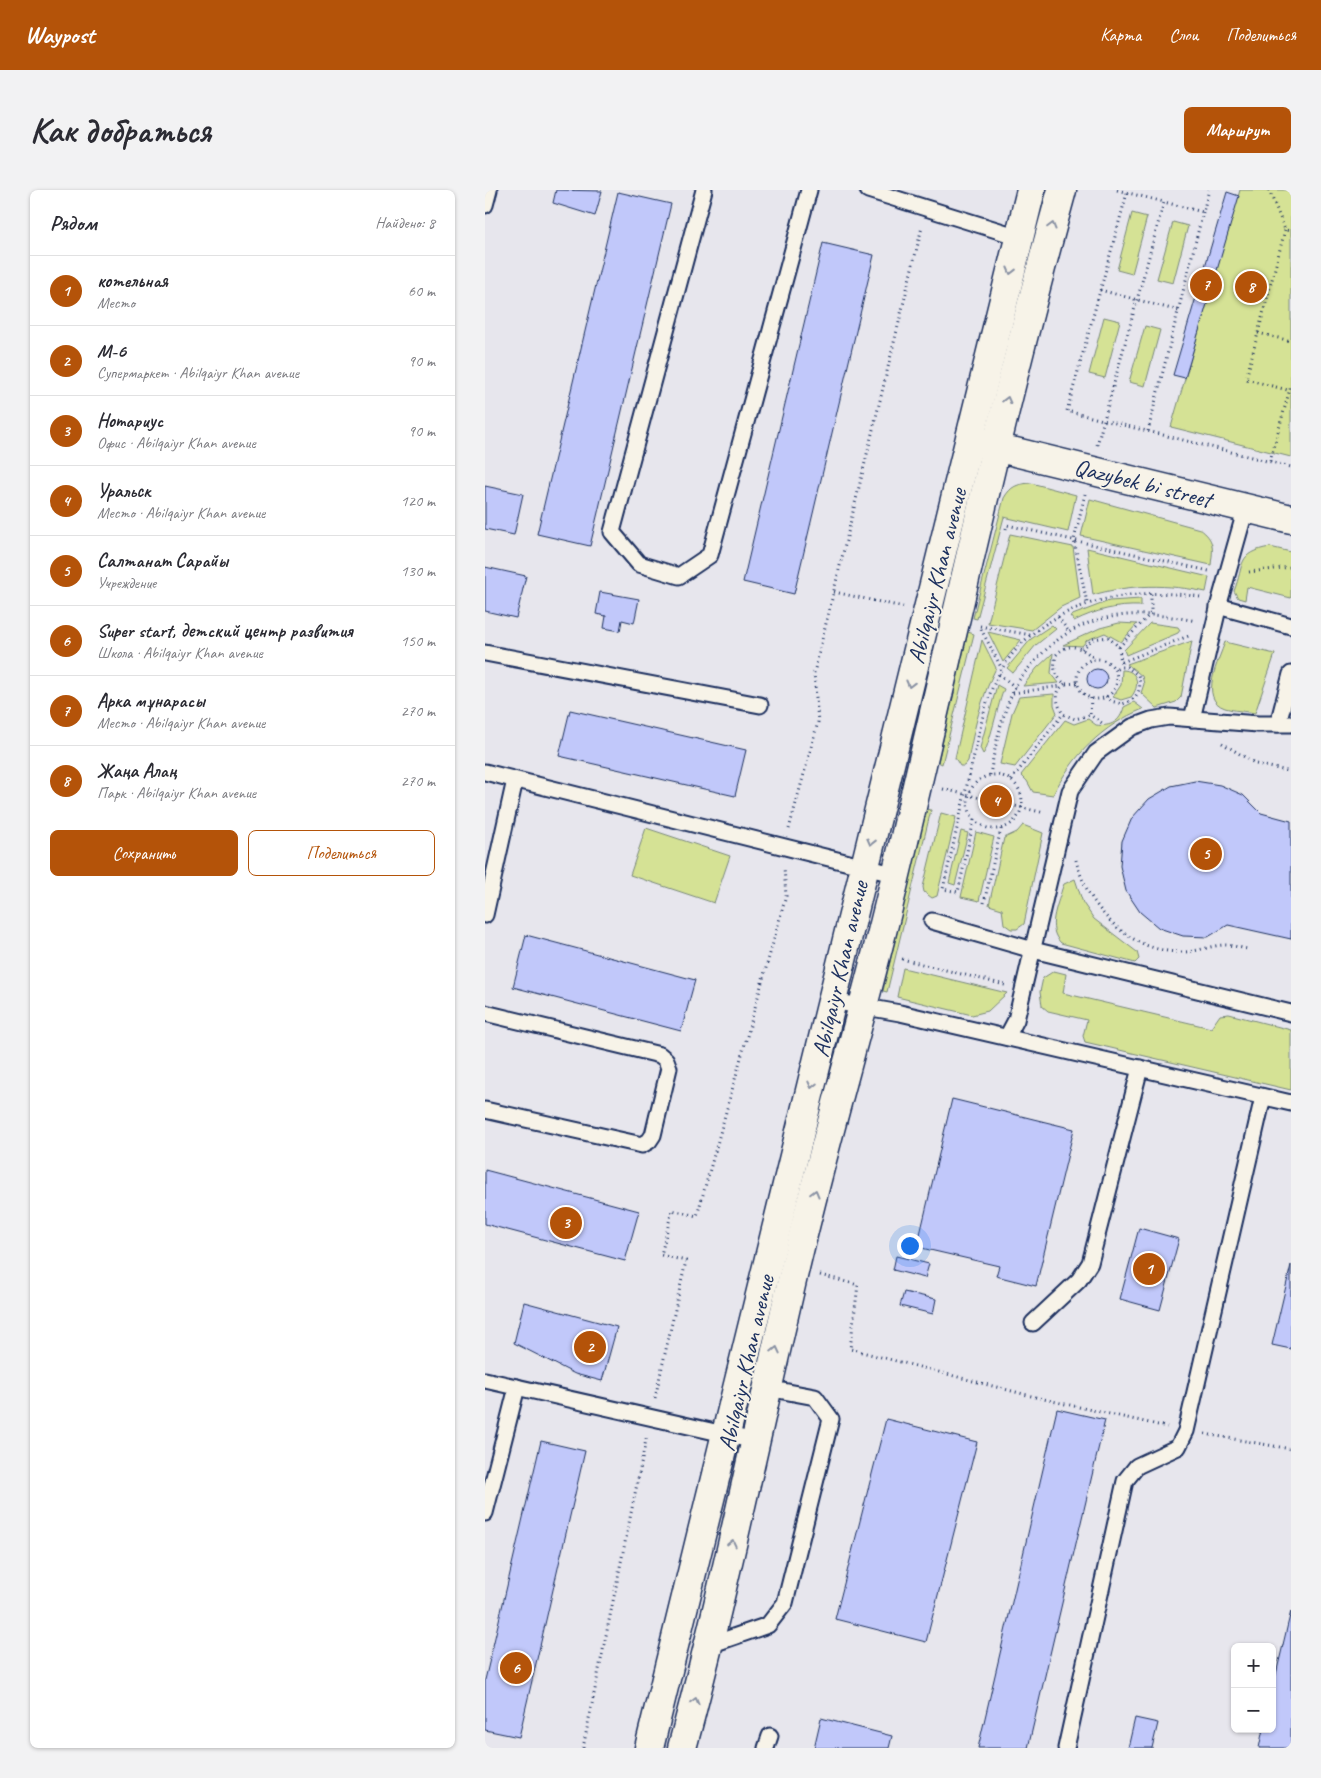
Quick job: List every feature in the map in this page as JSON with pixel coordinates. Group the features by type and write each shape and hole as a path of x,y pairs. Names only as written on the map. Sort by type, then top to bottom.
{"main road":[{"name":"Abilqaiyr Khan avenue","path":"682,1748 710,1644 795,1268 897,874 982,444 1019,237 1031,190"},
{"name":"Abilqaiyr Khan avenue","path":"649,1748 729,1435 864,868 982,444 1062,190"},
{"name":"Qazybek bi street","path":"982,444 1291,519"}],"lane":[{"path":"485,205 489,190"},
{"path":"704,190 612,532 639,564 679,576 710,555 809,190"},
{"path":"868,190 1019,237"},
{"path":"1192,719 1219,603 1246,508"},
{"path":"1219,603 1291,626"},
{"path":"485,653 760,705"},
{"path":"1007,1038 1015,1020 1033,950 1070,791 1081,771 1096,753 1132,727 1151,720 1169,717 1284,724 1291,674"},
{"path":"485,772 864,868 897,874"},
{"path":"485,915 515,780"},
{"path":"932,922 1033,950 1291,1013"},
{"path":"832,1001 1007,1038 1291,1103"},
{"path":"485,1013 660,1055 666,1060 669,1068 653,1135 649,1141 642,1145 485,1110"},
{"path":"1033,1323 1079,1280 1090,1263 1140,1068"},
{"path":"1066,1748 1125,1481 1137,1466 1177,1447 1186,1431 1263,1097"},
{"path":"485,1380 755,1441"},
{"path":"485,1513 517,1387"},
{"path":"710,1644 768,1625 785,1603 831,1419 815,1397 767,1388"}],"path":[{"path":"1117,190 1203,212"},
{"path":"1148,431 1209,190"},
{"path":"1269,190 1285,230 1246,379 1290,391"},
{"path":"1127,193 1067,411 1291,467"},
{"path":"1087,603 1075,540 1103,420 1164,202"},
{"path":"583,1748 651,1418 686,1261 661,1254 672,1210 697,1216 786,896 783,847 818,722 814,673 927,208"},
{"path":"1285,230 1291,232"},
{"path":"1100,290 1179,311"},
{"path":"1258,333 1291,341"},
{"path":"1270,461 1291,385"},
{"path":"1004,534 1007,525 1227,576 1291,567"},
{"path":"833,592 905,608"},
{"path":"1119,647 1151,613 1151,594"},
{"path":"974,820 986,828 1001,829 1015,822 1022,808 1021,792 1005,776 990,775 976,782 967,795 974,820 958,892 943,889 967,795 988,697 1002,669 1031,636 1058,617 1087,603 1114,595 1195,596 1219,603"},
{"path":"990,775 996,743 1015,687 1045,649 1069,632 1120,614 1151,613 1214,626"},
{"path":"977,636 977,626 982,617"},
{"path":"1058,617 1069,632"},
{"path":"977,626 1031,636"},
{"path":"977,626 1002,669"},
{"path":"1122,662 1214,626"},
{"path":"1082,649 1093,639 1108,637 1119,647 1122,662 1119,668"},
{"path":"1063,685 1055,674 1053,666 1056,655 1066,647 1082,649 1094,659 1108,662 1115,670 1117,676 1115,688 1106,696 1091,698 1082,692 1077,683 1080,667 1094,659"},
{"path":"1106,696 1111,701 1122,704 1135,697 1140,689 1138,675 1132,670 1127,667 1115,670"},
{"path":"999,674 1015,687"},
{"path":"1013,693 1077,683"},
{"path":"1063,685 1057,699 1063,714 1075,719 1090,716 1099,723 1109,722"},
{"path":"1090,716 1091,698"},
{"path":"1122,704 1122,710"},
{"path":"1011,780 1063,714"},
{"path":"1215,740 1237,750 1256,764 1287,771"},
{"path":"939,798 943,779"},
{"path":"941,788 989,800"},
{"path":"1006,804 1022,808"},
{"path":"984,903 1001,829"},
{"path":"1075,859 1080,876 1098,908 1114,925 1146,946 1168,952 1185,952 1225,945 1248,949"},
{"path":"899,968 903,951"},
{"path":"901,959 1012,987"},
{"path":"795,1268 859,1285 850,1349 1039,1398 1186,1431 1291,1449"}],"green space":[{"path":"1240,190 1291,190 1291,457 1171,427"},
{"path":"1132,213 1147,217 1132,274 1117,270"},
{"path":"1173,222 1188,226 1173,283 1157,279"},
{"path":"1104,317 1120,321 1105,378 1089,374"},
{"path":"1145,326 1160,330 1145,386 1129,382"},
{"path":"1031,483 1076,495 1068,532 1004,517 977,619 973,618 1004,498 1015,486"},
{"path":"1090,499 1200,529 1211,541 1211,565 1081,536"},
{"path":"1010,534 1073,547 1080,598 1061,607 1032,630 988,623"},
{"path":"1270,547 1291,552 1291,598 1247,587 1245,600 1238,598 1234,591 1243,561 1252,553"},
{"path":"1087,548 1209,577 1206,592 1192,589 1149,586 1107,591 1093,595"},
{"path":"1141,599 1141,606 1123,606 1107,609 1074,621 1070,616 1109,601"},
{"path":"1119,623 1137,624 1121,642 1105,633 1087,640 1082,646 1063,645 1100,628"},
{"path":"1150,623 1178,627 1180,630 1178,633 1126,655 1124,650"},
{"path":"1052,625 1056,629 1036,645 1013,673 1007,668 1031,639"},
{"path":"968,632 974,634 942,764 938,762"},
{"path":"988,632 1021,640 1003,662"},
{"path":"982,640 996,668 979,713 968,761 964,766 960,766 955,758"},
{"path":"1192,641 1181,697 1176,702 1157,708 1141,693 1144,684 1142,676 1127,664"},
{"path":"1225,642 1275,654 1255,713 1225,708 1217,703 1213,696 1212,688 1215,668"},
{"path":"1053,653 1051,673 1059,683 1023,686 1037,668"},
{"path":"1122,670 1132,673 1137,684 1131,697 1121,700 1113,697 1121,685"},
{"path":"997,685 1004,689 988,744 983,754 980,748"},
{"path":"1054,694 1054,705 1057,713 1015,767 1000,764 1012,713 1019,697"},
{"path":"1134,702 1143,709 1115,724 1090,743 1069,767 1053,795 1033,792 1021,775 1065,720 1074,724 1088,719 1096,725 1110,724 1117,720 1124,707"},
{"path":"926,809 931,810 887,992 883,991"},
{"path":"941,813 956,817 937,896 932,898 924,892 923,887"},
{"path":"1023,825 1043,833 1024,924 1017,929 1011,929 1004,924 1002,909 989,905 1004,838 1017,832"},
{"path":"646,828 730,856 714,903 630,875"},
{"path":"961,831 968,833 955,885 949,883"},
{"path":"976,832 994,837 979,901 961,897"},
{"path":"1075,879 1083,903 1094,919 1137,952 1139,959 1135,963 1061,943 1054,931 1054,917 1064,884"},
{"path":"903,968 1007,993 988,1011 972,1015 897,997"},
{"path":"1054,971 1066,974 1063,993 1211,1028 1220,1015 1229,1014 1291,1030 1291,1090 1085,1042 1083,1036 1087,1020 1048,1011 1042,1006 1040,992 1043,978"}],"building":[{"path":"556,190 602,191 595,216 553,203"},
{"path":"618,192 671,204 590,546 537,534"},
{"path":"1227,192 1239,196 1185,378 1173,375"},
{"path":"823,243 874,255 794,594 743,582"},
{"path":"485,486 523,494 514,535 485,529"},
{"path":"485,567 526,576 516,618 485,611"},
{"path":"600,592 639,599 634,623 622,620 620,631 604,628 606,616 596,614"},
{"path":"1093,669 1101,669 1107,675 1107,683 1101,689 1093,689 1087,683 1087,675"},
{"path":"570,710 746,750 735,796 559,756"},
{"path":"1195,781 1220,785 1243,795 1261,813 1291,821 1291,939 1228,925 1208,937 1183,936 1159,928 1140,912 1126,891 1120,866 1122,841 1132,818 1149,799 1171,786"},
{"path":"526,935 695,980 681,1031 513,987"},
{"path":"952,1099 1074,1129 1036,1286 996,1276 999,1266 917,1247"},
{"path":"485,1170 639,1211 625,1261 485,1224"},
{"path":"1139,1228 1179,1239 1160,1310 1120,1299"},
{"path":"896,1256 929,1264 925,1278 893,1270"},
{"path":"1291,1265 1291,1349 1272,1345"},
{"path":"904,1292 936,1299 933,1314 900,1306"},
{"path":"524,1302 617,1327 602,1381 575,1374 514,1343"},
{"path":"1057,1409 1105,1420 1028,1748 978,1748"},
{"path":"886,1419 977,1442 926,1642 835,1619"},
{"path":"541,1441 585,1451 519,1737 485,1730 485,1680"},
{"path":"1291,1611 1291,1748 1259,1748 1262,1733 1276,1733 1276,1674"},
{"path":"821,1718 892,1736 889,1748 814,1748"},
{"path":"1135,1718 1158,1723 1152,1748 1128,1748"}],"place":[{"name":"Арка мұнарасы","path":"1206,285"},
{"name":"Жаңа Алаң","path":"1251,287"},
{"name":"Уральск","path":"996,801"},
{"name":"Салтанат Сарайы","path":"1206,854"},
{"name":"Нотариус","path":"566,1223"},
{"name":"котельная","path":"1149,1269"},
{"name":"M-6","path":"590,1347"},
{"name":"Super start, детский центр развития","path":"516,1668"}]}
